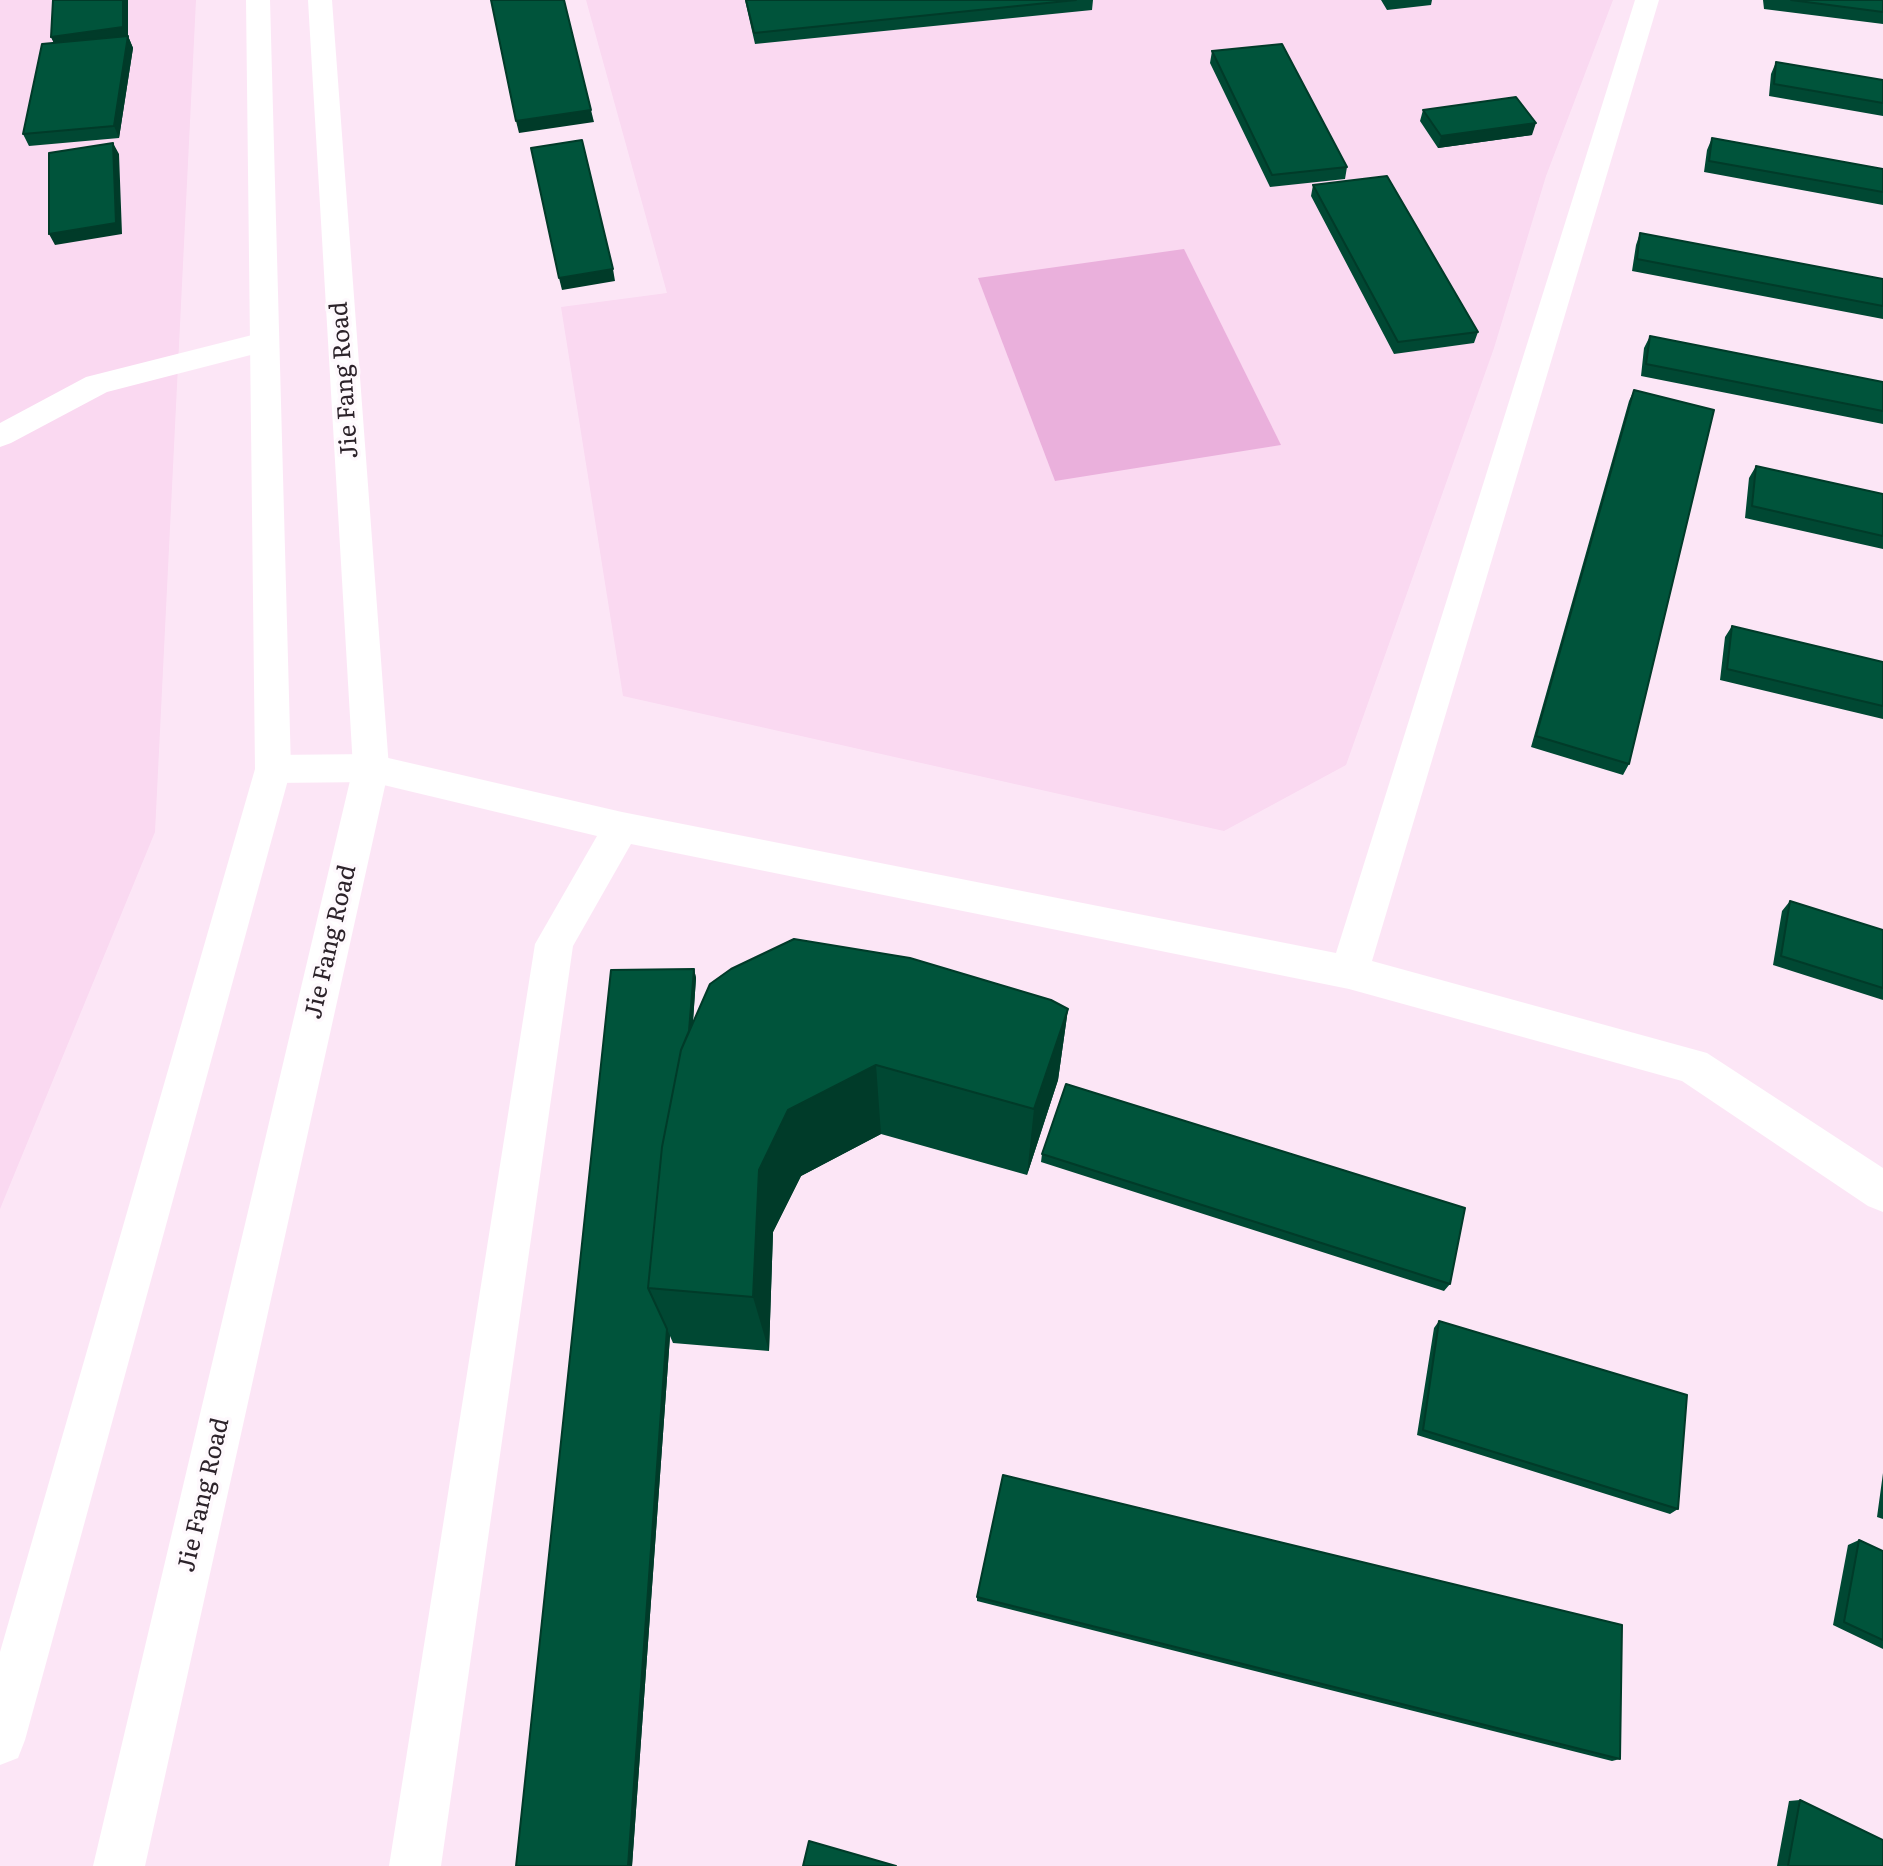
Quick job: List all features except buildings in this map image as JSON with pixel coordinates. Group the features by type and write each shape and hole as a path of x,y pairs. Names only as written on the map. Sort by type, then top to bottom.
{"main road":[{"path":"0,1740 274,769 257,0"},
{"name":"Jie Fang Road","path":"118,1866 371,768 320,0"},
{"path":"1349,972 1647,0"},
{"path":"0,436 97,384 264,342"},
{"path":"274,769 371,768 622,827 1349,972 1693,1066 1883,1192"},
{"path":"415,1866 554,944 622,827"}],"shaded area":[{"path":"0,0 196,0 155,832 0,1209"},
{"path":"586,0 1613,0 1546,176 1494,348 1346,765 1224,831 623,696 561,307 667,293"},
{"path":"1184,249 1281,445 1055,481 978,278"}]}
